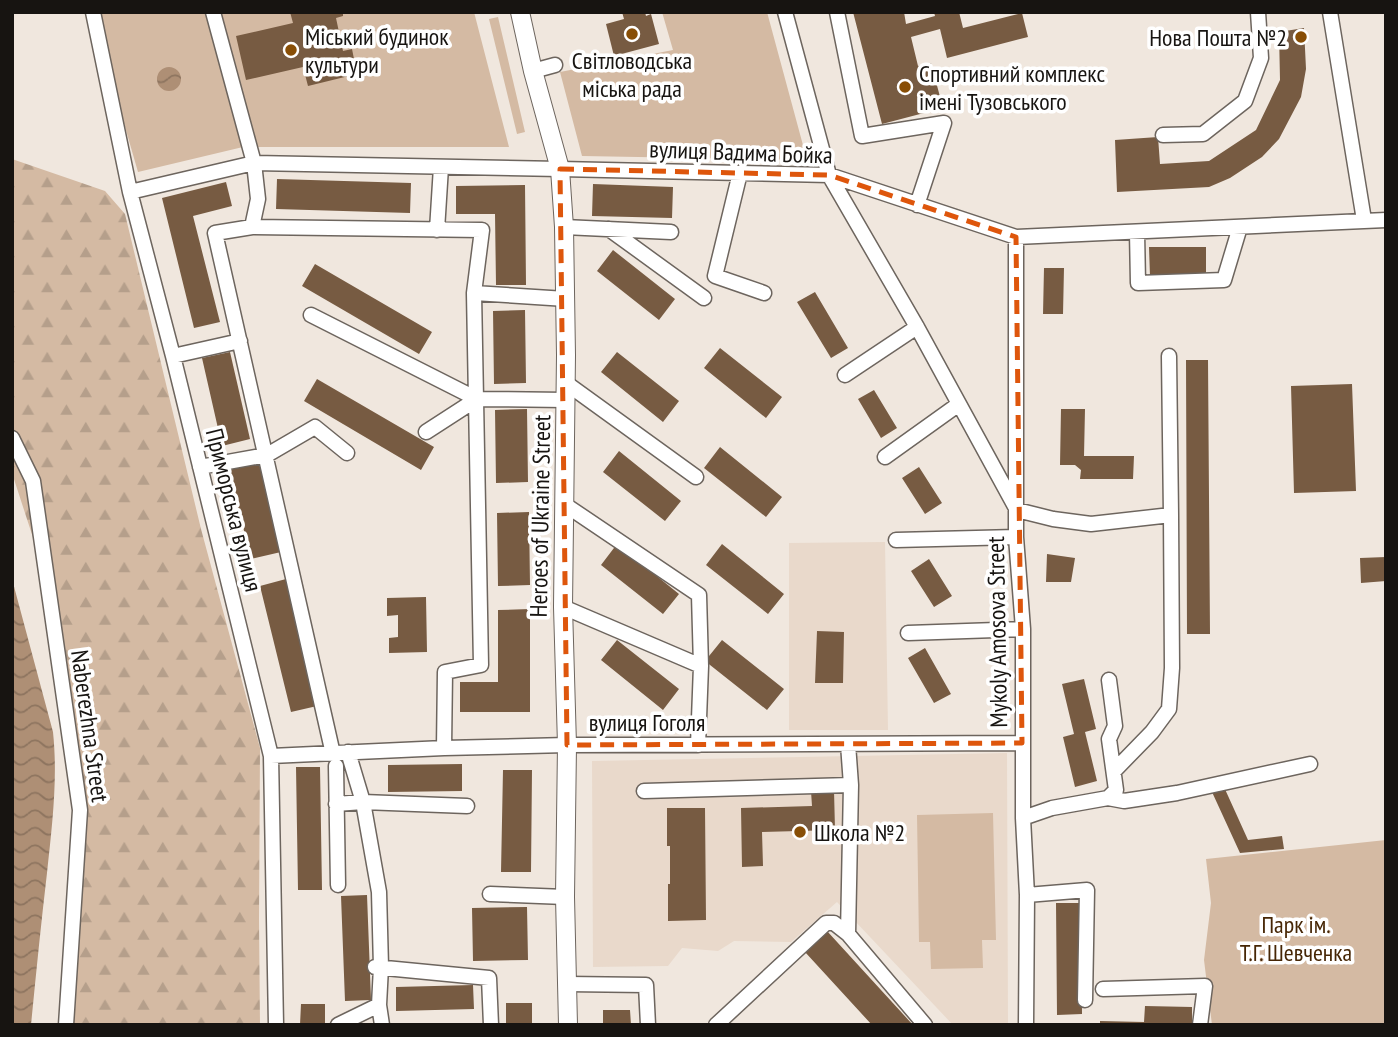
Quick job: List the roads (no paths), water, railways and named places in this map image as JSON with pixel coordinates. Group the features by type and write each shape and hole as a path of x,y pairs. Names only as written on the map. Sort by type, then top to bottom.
{"main road":[{"name":"Heroes of Ukraine Street","path":"520,12 560,169 564,227 566,391 563,607 567,745 565,897 568,1025"}],"street":[{"name":"Приморська вулиця","path":"93,12 130,192 271,756 276,1025"},
{"path":"213,12 254,163 258,199 252,227"},
{"path":"785,12 829,175 917,327 1017,510 1053,519 1091,524 1171,515"},
{"path":"837,12 862,136 944,123 917,205"},
{"path":"1163,135 1203,135 1245,101 1261,58 1258,12"},
{"path":"1330,12 1364,220"},
{"path":"533,71 555,65"},
{"name":"вулиця Вадима Бойка","path":"130,192 254,163 740,173 829,175 1016,237 1386,220"},
{"path":"437,230 441,167"},
{"path":"740,173 715,276 764,293"},
{"path":"382,1025 378,967 379,892 363,802 339,757 215,233 252,227 482,230 474,293 481,665 445,672 444,748"},
{"path":"564,227 671,232"},
{"path":"1137,232 1138,283 1224,280 1240,227"},
{"path":"609,229 704,298"},
{"name":"Mykoly Amosova Street","path":"1016,237 1016,537 1023,629 1026,1025"},
{"path":"474,293 566,299"},
{"path":"311,315 477,399"},
{"path":"845,374 917,327"},
{"path":"173,356 240,341"},
{"path":"1114,771 1152,732 1169,709 1172,668 1169,356"},
{"path":"426,432 477,399 566,391 696,477"},
{"path":"885,457 959,404"},
{"path":"200,467 267,455 316,427 347,453"},
{"name":"Naberezhna Street","path":"12,438 33,481 80,810 66,1025"},
{"path":"564,504 699,595 701,666 698,744"},
{"path":"896,540 1016,537"},
{"path":"563,607 701,666"},
{"path":"908,633 1023,629"},
{"path":"1108,798 1116,790 1108,739 1115,726 1109,680"},
{"name":"вулиця Гоголя","path":"271,756 339,757 444,748 567,745 1023,743"},
{"path":"848,744 851,785 848,934"},
{"path":"338,885 336,804 339,757"},
{"path":"1023,818 1052,808 1108,798 1124,801 1177,793 1310,764"},
{"path":"644,791 851,785"},
{"path":"336,804 363,802 467,806"},
{"path":"1027,895 1087,890 1085,1000"},
{"path":"490,894 565,897"},
{"path":"716,1025 825,923 834,923 848,934 925,1025"},
{"path":"378,967 489,978 491,1025"},
{"path":"567,984 646,985 648,1025"},
{"path":"1103,989 1205,986 1200,1025"},
{"path":"338,1025 379,1005"}],"water":[{"path":"169,67 177,71 181,79 177,87 169,91 161,87 157,79 161,71"},
{"path":"12,579 53,732 54,750 55,785 31,1025 12,1025"}],"place":[{"name":"Світловодська міська рада","path":"632,34"},
{"name":"Нова Пошта №2","path":"1301,37"},
{"name":"Міський будинок культури","path":"291,50"},
{"name":"Спортивний комплекс імені Тузовського","path":"905,87"},
{"name":"Школа №2","path":"800,832"}],"park label":[{"name":"Парк ім. Т.Г. Шевченка","path":"1296,938"}]}
